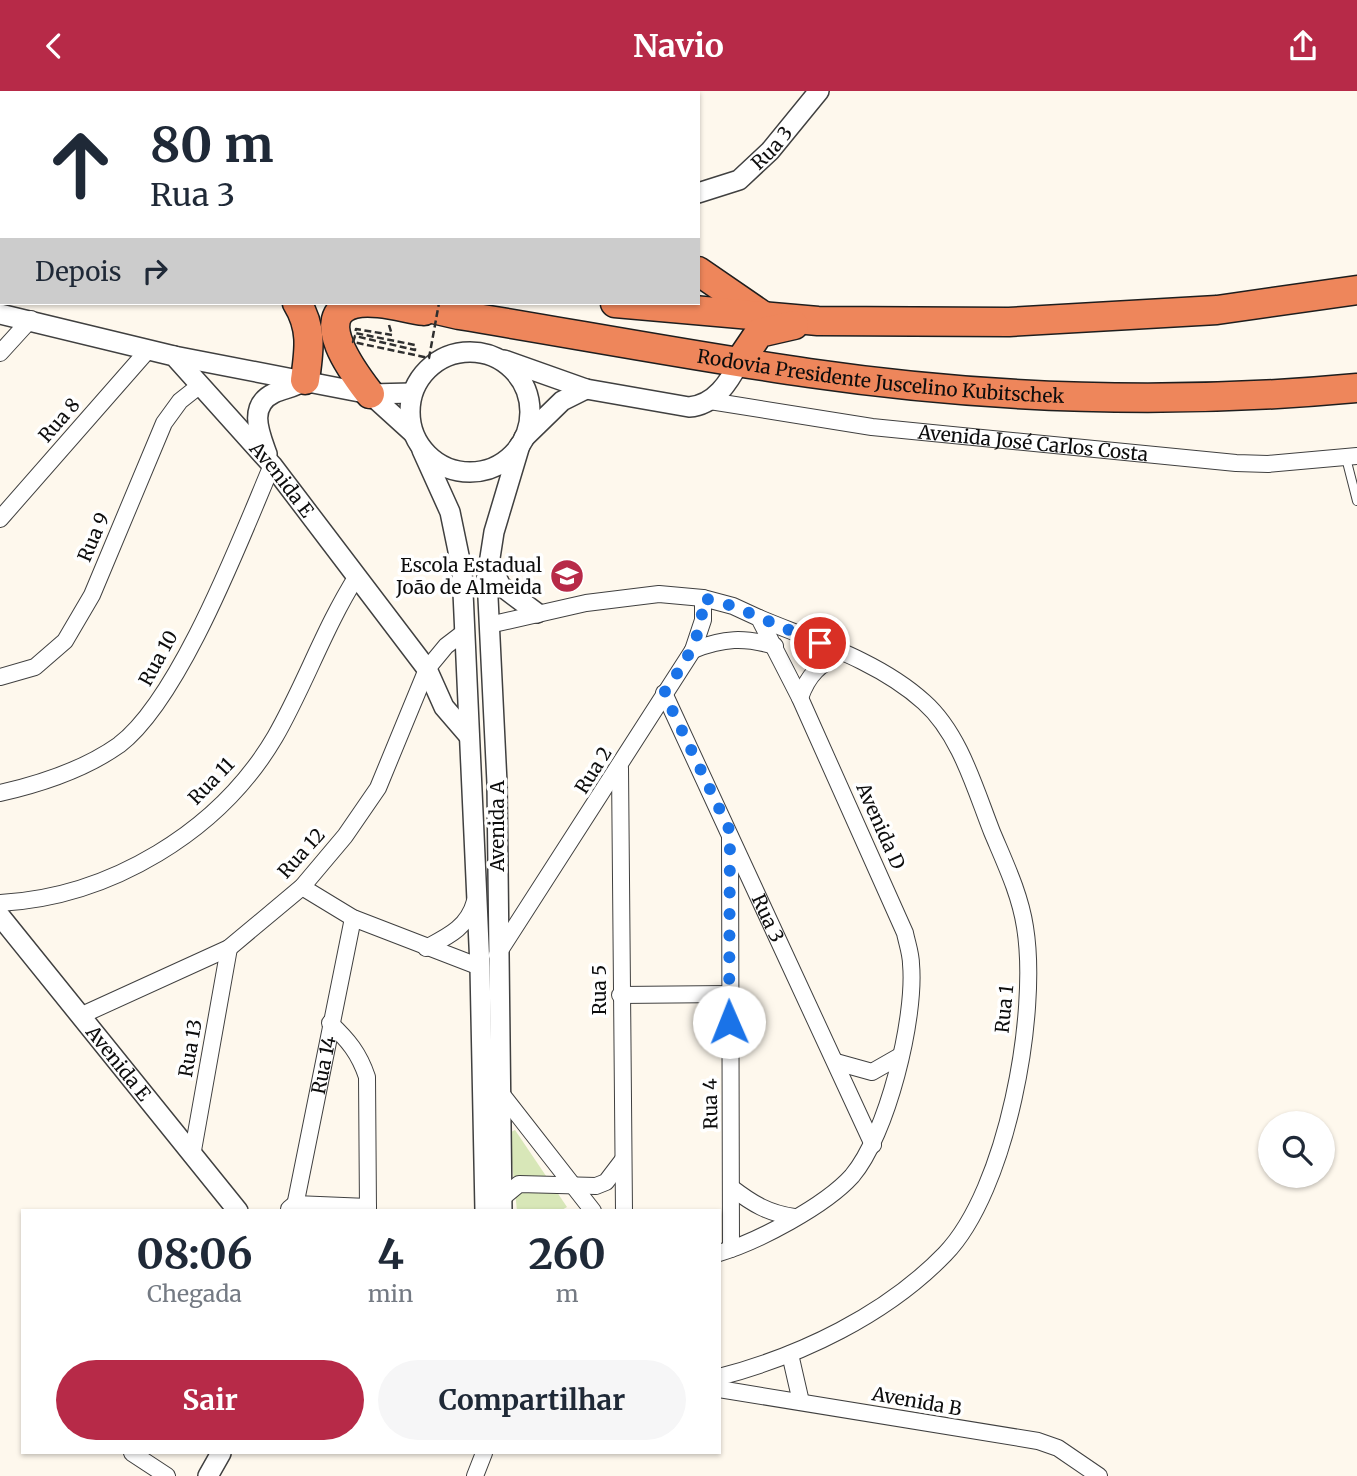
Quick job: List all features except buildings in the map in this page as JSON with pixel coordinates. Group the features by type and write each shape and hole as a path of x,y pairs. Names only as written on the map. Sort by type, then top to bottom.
{"highway":[{"path":"700,272 762,315"},
{"path":"640,305 818,321 1009,322 1217,310 1357,290"},
{"path":"298,305 304,314 310,344 305,380"},
{"path":"354,305 344,309 336,327 338,344 346,362 370,394"},
{"path":"370,305 449,309"},
{"name":"Rodovia Presidente Juscelino Kubitschek","path":"421,305 740,361 884,382 1121,398 1230,397 1357,388"},
{"path":"740,361 760,333 818,321"}],"street":[{"name":"Rua 3","path":"704,189 739,180 819,91"},
{"path":"0,314 31,319 174,356 370,394 412,393"},
{"path":"0,353 31,319"},
{"name":"Rua 8","path":"0,519 149,349"},
{"path":"418,442 409,413 412,393 422,375 438,361 456,353 477,352 496,358 513,370 524,386 530,406 528,426 522,442"},
{"name":"Avenida E","path":"174,356 271,465 357,576 427,669 444,707 468,736"},
{"name":"Avenida José Carlos Costa","path":"496,358 586,389 689,407 710,401 872,426 1236,463 1351,457"},
{"path":"710,401 733,374 740,361"},
{"path":"271,465 257,427 257,415 263,400 275,393 293,389 305,380"},
{"name":"Rua 9","path":"0,677 35,667 65,641 92,595 164,423 180,401 199,386"},
{"path":"370,394 436,463 454,471 473,473 491,469 508,459 562,401 586,389"},
{"name":"Avenida A","path":"418,442 450,512 462,570 480,967 496,1207"},
{"name":"Avenida A","path":"496,1207 500,1092 489,563 494,532 522,442"},
{"name":"Rua 10","path":"0,793 75,768 119,744 153,708 179,669 271,465"},
{"path":"489,563 501,586 537,613"},
{"name":"Rua 11","path":"0,902 33,901 107,879 157,855 210,816 240,786 273,740 305,678 332,615 357,576"},
{"path":"489,625 537,613 659,594 703,598 733,606 759,618"},
{"name":"Rua 2","path":"497,955 620,768 693,650 703,620 703,598"},
{"name":"Avenida D","path":"725,1251 764,1235 850,1177 873,1145 889,1106 900,1056 912,965 905,933 800,698 759,618"},
{"name":"Rua 1","path":"721,1376 790,1354 869,1314 908,1288 947,1252 975,1210 993,1167 1007,1123 1027,1014 1029,970 1025,927 1017,892 961,757 943,723 925,702 893,680 841,652 759,618"},
{"name":"Rua 12","path":"82,1015 229,948 302,887 345,836 378,788 427,669 446,646 463,633"},
{"path":"693,650 720,639 748,638 775,646"},
{"path":"800,698 806,679 841,652"},
{"name":"Rua 3","path":"664,693 873,1145"},
{"path":"468,736 494,731"},
{"name":"Rua 5","path":"620,768 624,1209"},
{"name":"Rua 4","path":"725,1251 733,1188 728,994 730,831"},
{"path":"302,887 353,918 480,967"},
{"path":"426,947 461,928 472,913 477,896"},
{"name":"Avenida E","path":"0,916 82,1015 230,1207"},
{"name":"Rua 14","path":"292,1209 353,918"},
{"name":"Rua 13","path":"192,1156 229,948"},
{"path":"620,995 728,994"},
{"path":"292,1209 368,1209 367,1077 361,1058 351,1043 330,1023"},
{"path":"836,1062 872,1072 900,1056"},
{"path":"500,1092 591,1209"},
{"path":"496,1207 519,1184 596,1186 606,1182 622,1161"},
{"path":"733,1188 753,1205 772,1214 794,1217"},
{"path":"790,1354 801,1402"},
{"name":"Avenida B","path":"721,1389 1038,1441 1058,1448 1099,1476"},
{"path":"134,1454 167,1476"},
{"path":"208,1476 220,1454"},
{"path":"475,1476 484,1454"}],"lane":[{"path":"1351,457 1357,501"}],"path":[{"path":"392,335 356,329 355,333 415,345 415,350 355,336 353,342 429,358 449,309"}],"green space":[{"path":"515,1130 567,1207 517,1209 509,1133"}],"place":[{"name":"Escola Estadual João de Almeida","path":"567,576"}],"route":[{"path":"729,1022 730,831 664,693 693,650 703,620 703,598 733,606 820,643"}]}
